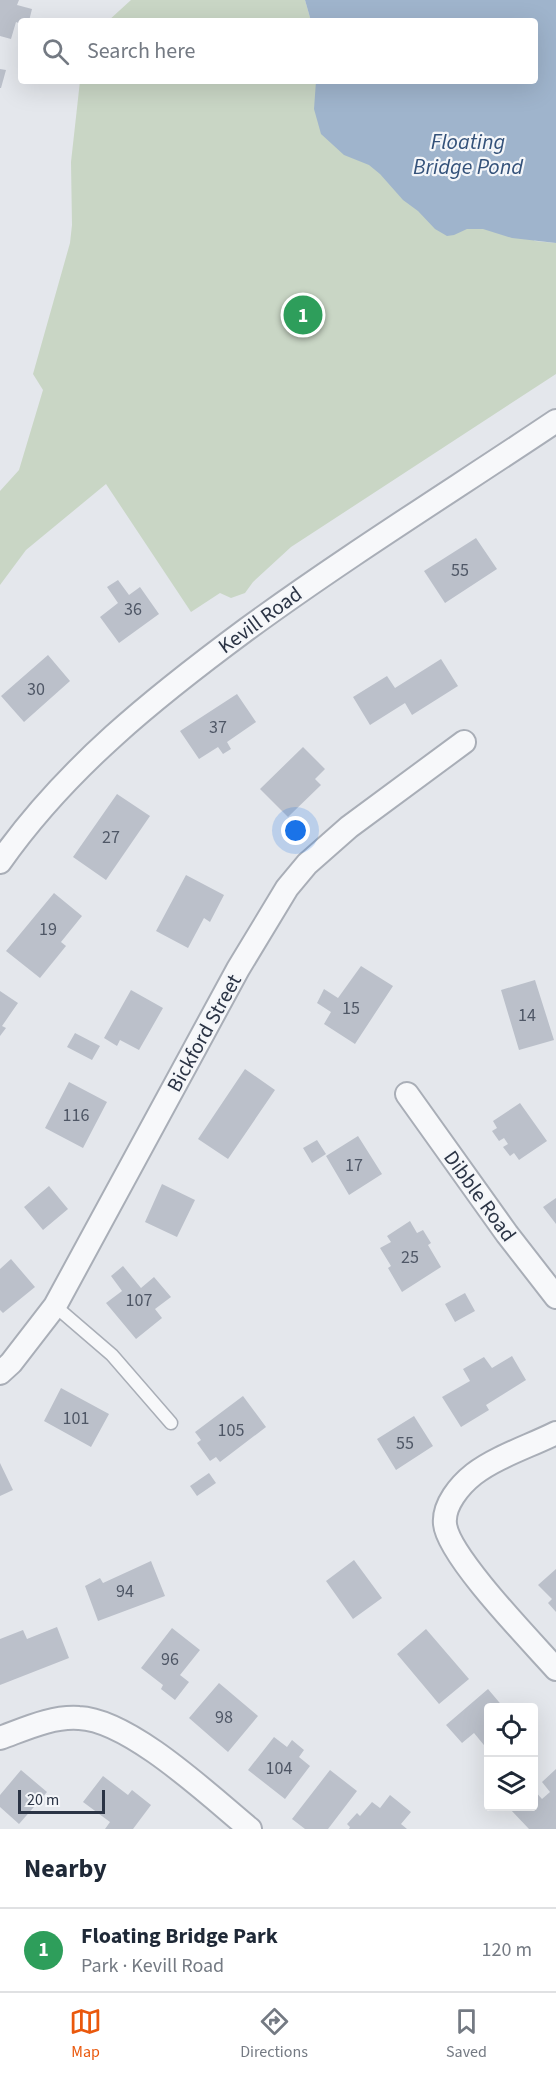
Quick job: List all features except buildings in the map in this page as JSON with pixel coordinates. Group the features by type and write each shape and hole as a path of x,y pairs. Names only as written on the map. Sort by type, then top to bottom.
{"street":[{"name":"Kevill Road","path":"0,862 56,791 98,749 190,670 294,595 556,421"},
{"name":"Bickford Street","path":"1,1369 55,1306 238,969 287,888 307,864 349,827 464,742"},
{"name":"Dibble Road","path":"407,1094 507,1234 556,1297"},
{"path":"556,1433 474,1473 452,1499 444,1524 452,1544 475,1576 556,1669"},
{"path":"0,1738 52,1720 80,1718 104,1723 128,1734 161,1757 250,1829"}],"lane":[{"path":"55,1306 112,1355 171,1423"}],"green space":[{"path":"131,0 305,0 310,18 111,18"},
{"path":"80,84 336,84 535,241 556,243 556,374 291,547 253,582 245,593 231,598 220,593 191,612 106,484 26,550 0,585 0,491 19,470 43,390 33,374 70,243 71,162"}],"water":[{"name":"Floating Bridge Pond","path":"305,0 556,0 556,243 512,238 483,229 467,229 447,236 435,229 418,211 403,200 369,165 344,155 321,134 314,109 316,84 538,84 538,18 310,18"}],"place":[{"name":"Floating Bridge Park","path":"303,315"}]}
